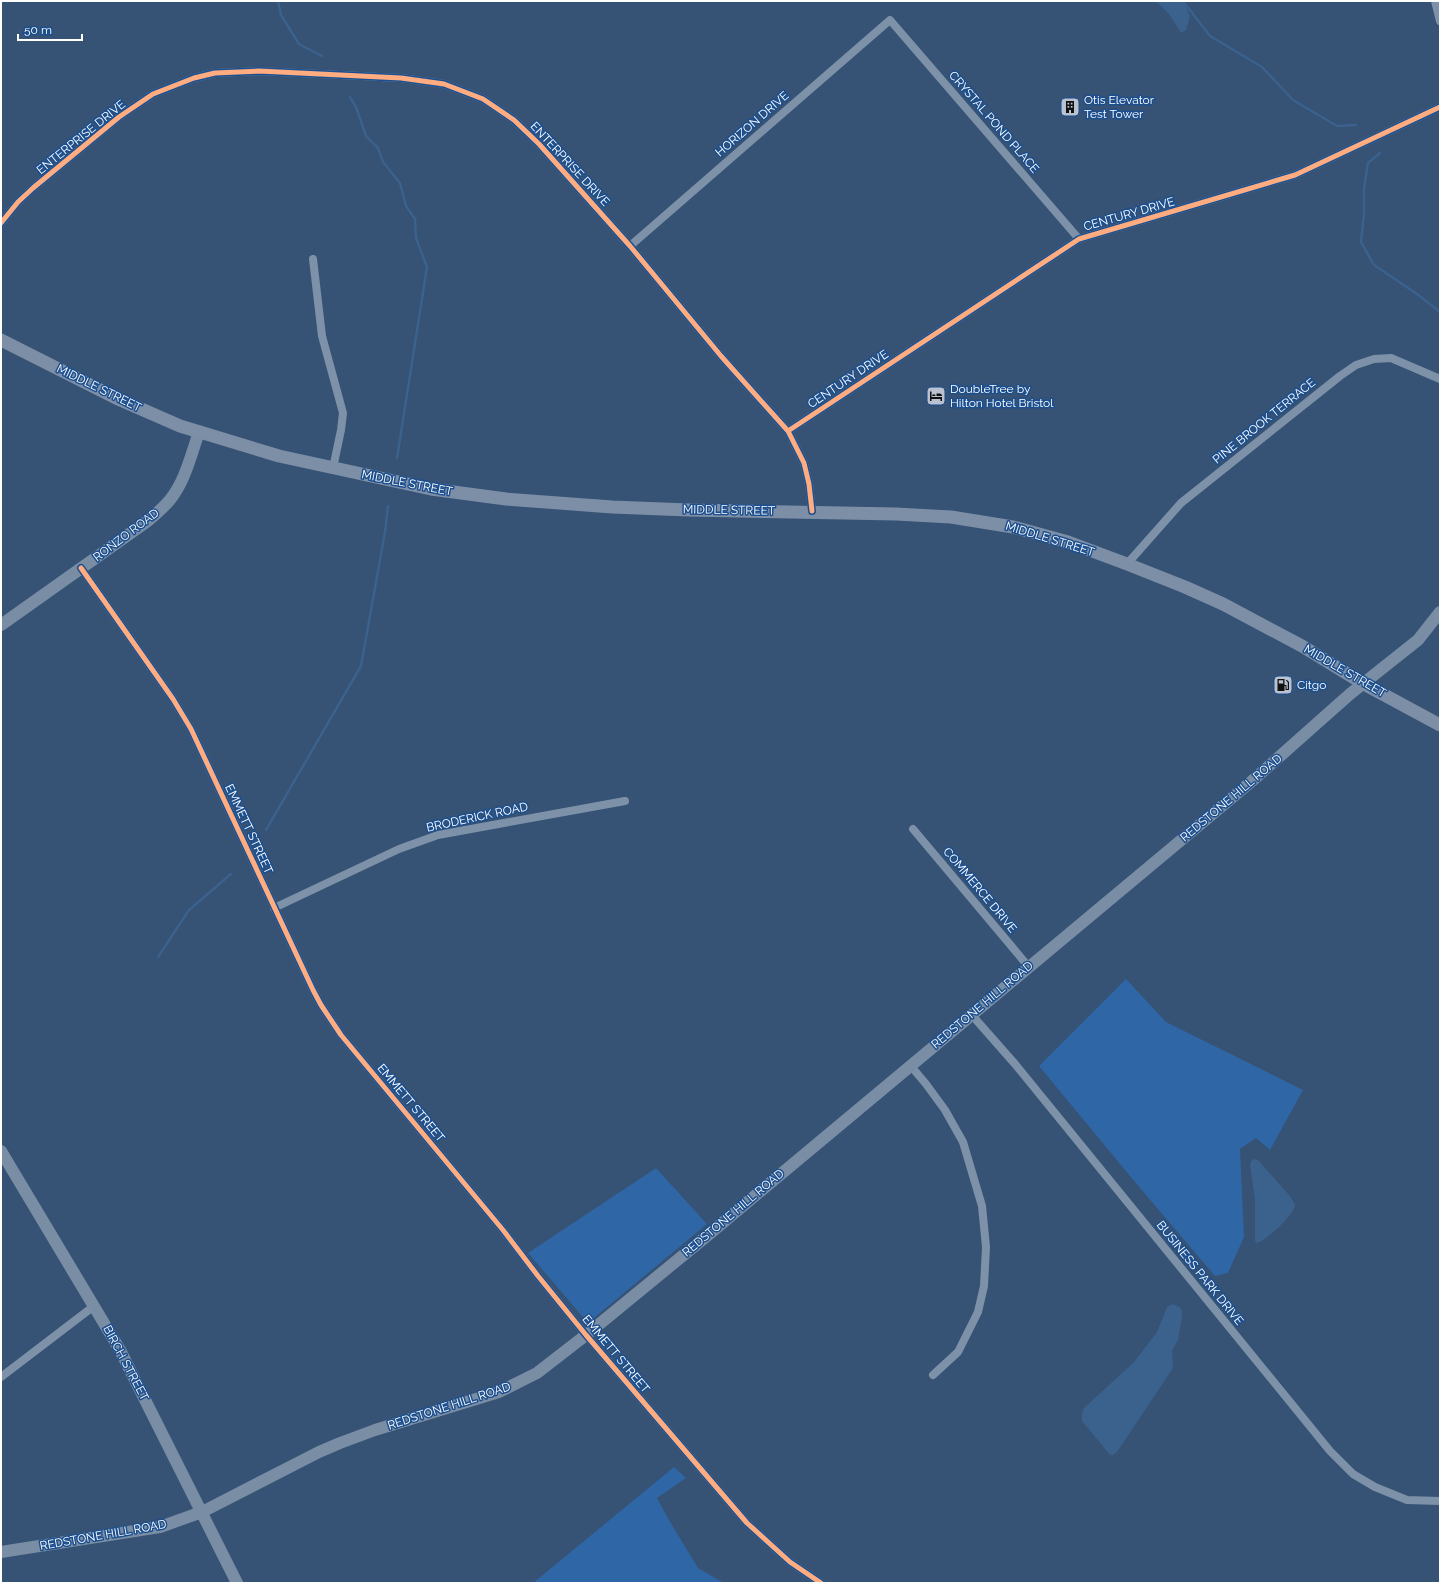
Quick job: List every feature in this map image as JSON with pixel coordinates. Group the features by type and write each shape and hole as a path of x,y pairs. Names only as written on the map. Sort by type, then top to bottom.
{"main road":[{"name":"MIDDLE STREET","path":"1,340 116,398 161,418 199,432 279,456 431,489 506,499 640,508 901,514 951,517 1013,526 1068,542 1186,586 1242,613 1302,646 1364,684 1440,725"},
{"name":"RONZO ROAD","path":"1,625 149,520 170,500 184,474 199,432"},
{"name":"REDSTONE HILL ROAD","path":"1,1552 160,1527 202,1512 319,1452 340,1443 375,1430 499,1392 537,1373 586,1335 1192,831 1364,684 1418,640 1440,612"},
{"name":"BIRCH STREET","path":"1,1151 130,1369 238,1583"}],"street":[{"path":"1435,1 1440,21"},
{"name":"CRYSTAL POND PLACE","path":"890,20 1080,239"},
{"name":"HORIZON DRIVE","path":"630,246 890,20"},
{"name":"ENTERPRISE DRIVE","path":"1,223 18,202 33,188 119,117 154,94 194,78 238,72 341,74 401,78 444,84 482,99 514,120 539,144 630,246 721,356 788,431 804,463 810,484 812,512"},
{"name":"CENTURY DRIVE","path":"788,431 1080,239 1295,175 1440,107"},
{"path":"313,259 322,336 343,414 333,468"},
{"name":"PINE BROOK TERRACE","path":"1127,564 1181,503 1334,380 1356,365 1374,359 1391,358 1440,380"},
{"name":"EMMETT STREET","path":"81,568 173,699 191,729 313,990 341,1035 503,1230 586,1335 747,1523 790,1562 821,1583"},
{"name":"BRODERICK ROAD","path":"274,908 399,849 438,835 464,829 625,801"},
{"name":"COMMERCE DRIVE","path":"913,828 1028,966"},
{"name":"BUSINESS PARK DRIVE","path":"972,1014 1330,1451 1353,1474 1375,1488 1407,1500 1440,1501"},
{"path":"910,1065 945,1110 963,1142 982,1206 986,1247 984,1286 978,1312 958,1352 933,1376"},
{"path":"1,1377 94,1306"}],"shaded area":[{"path":"1156,1 1184,1 1190,16 1186,30 1181,33 1169,14"},
{"path":"1126,979 1166,1022 1303,1090 1270,1150 1256,1138 1240,1149 1244,1237 1228,1273 1215,1276 1039,1066"},
{"path":"1254,1159 1258,1160 1290,1196 1295,1205 1290,1215 1279,1227 1257,1243 1255,1241 1255,1200 1250,1165 1251,1161"},
{"path":"656,1168 707,1224 588,1323 528,1253"},
{"path":"1172,1304 1180,1307 1182,1311 1178,1340 1172,1351 1173,1368 1117,1452 1110,1455 1082,1421 1084,1408 1134,1362 1157,1332 1167,1307"},
{"path":"674,1467 686,1478 657,1498 698,1568 724,1583 533,1583"}],"waterway":[{"path":"278,1 281,15 299,44 322,56"},
{"path":"1183,1 1210,36 1262,67 1293,100 1337,126 1356,125"},
{"path":"350,97 356,107 366,136 378,148 383,162 400,183 406,206 415,219 416,238 427,267 397,458"},
{"path":"1380,153 1368,163 1364,188 1364,214 1361,242 1374,265 1417,294 1440,312"},
{"path":"266,830 361,666 385,532 388,506"},
{"path":"158,957 189,910 231,874"}],"cycle path":[{"path":"1,223 18,202 33,188 119,117 153,94 194,78 215,73 259,71 401,78 444,84 483,99 514,120 539,144 630,246 721,356 788,431 804,463 809,484 812,511"},
{"path":"788,431 1079,239 1295,175 1440,107"},
{"path":"81,568 173,699 191,729 313,990 341,1035 503,1230 586,1335 747,1523 790,1562 821,1583"}],"place":[{"name":"Otis Elevator Test Tower","path":"1070,107"},
{"name":"DoubleTree by Hilton Hotel Bristol","path":"936,396"},
{"name":"Citgo","path":"1283,685"}]}
